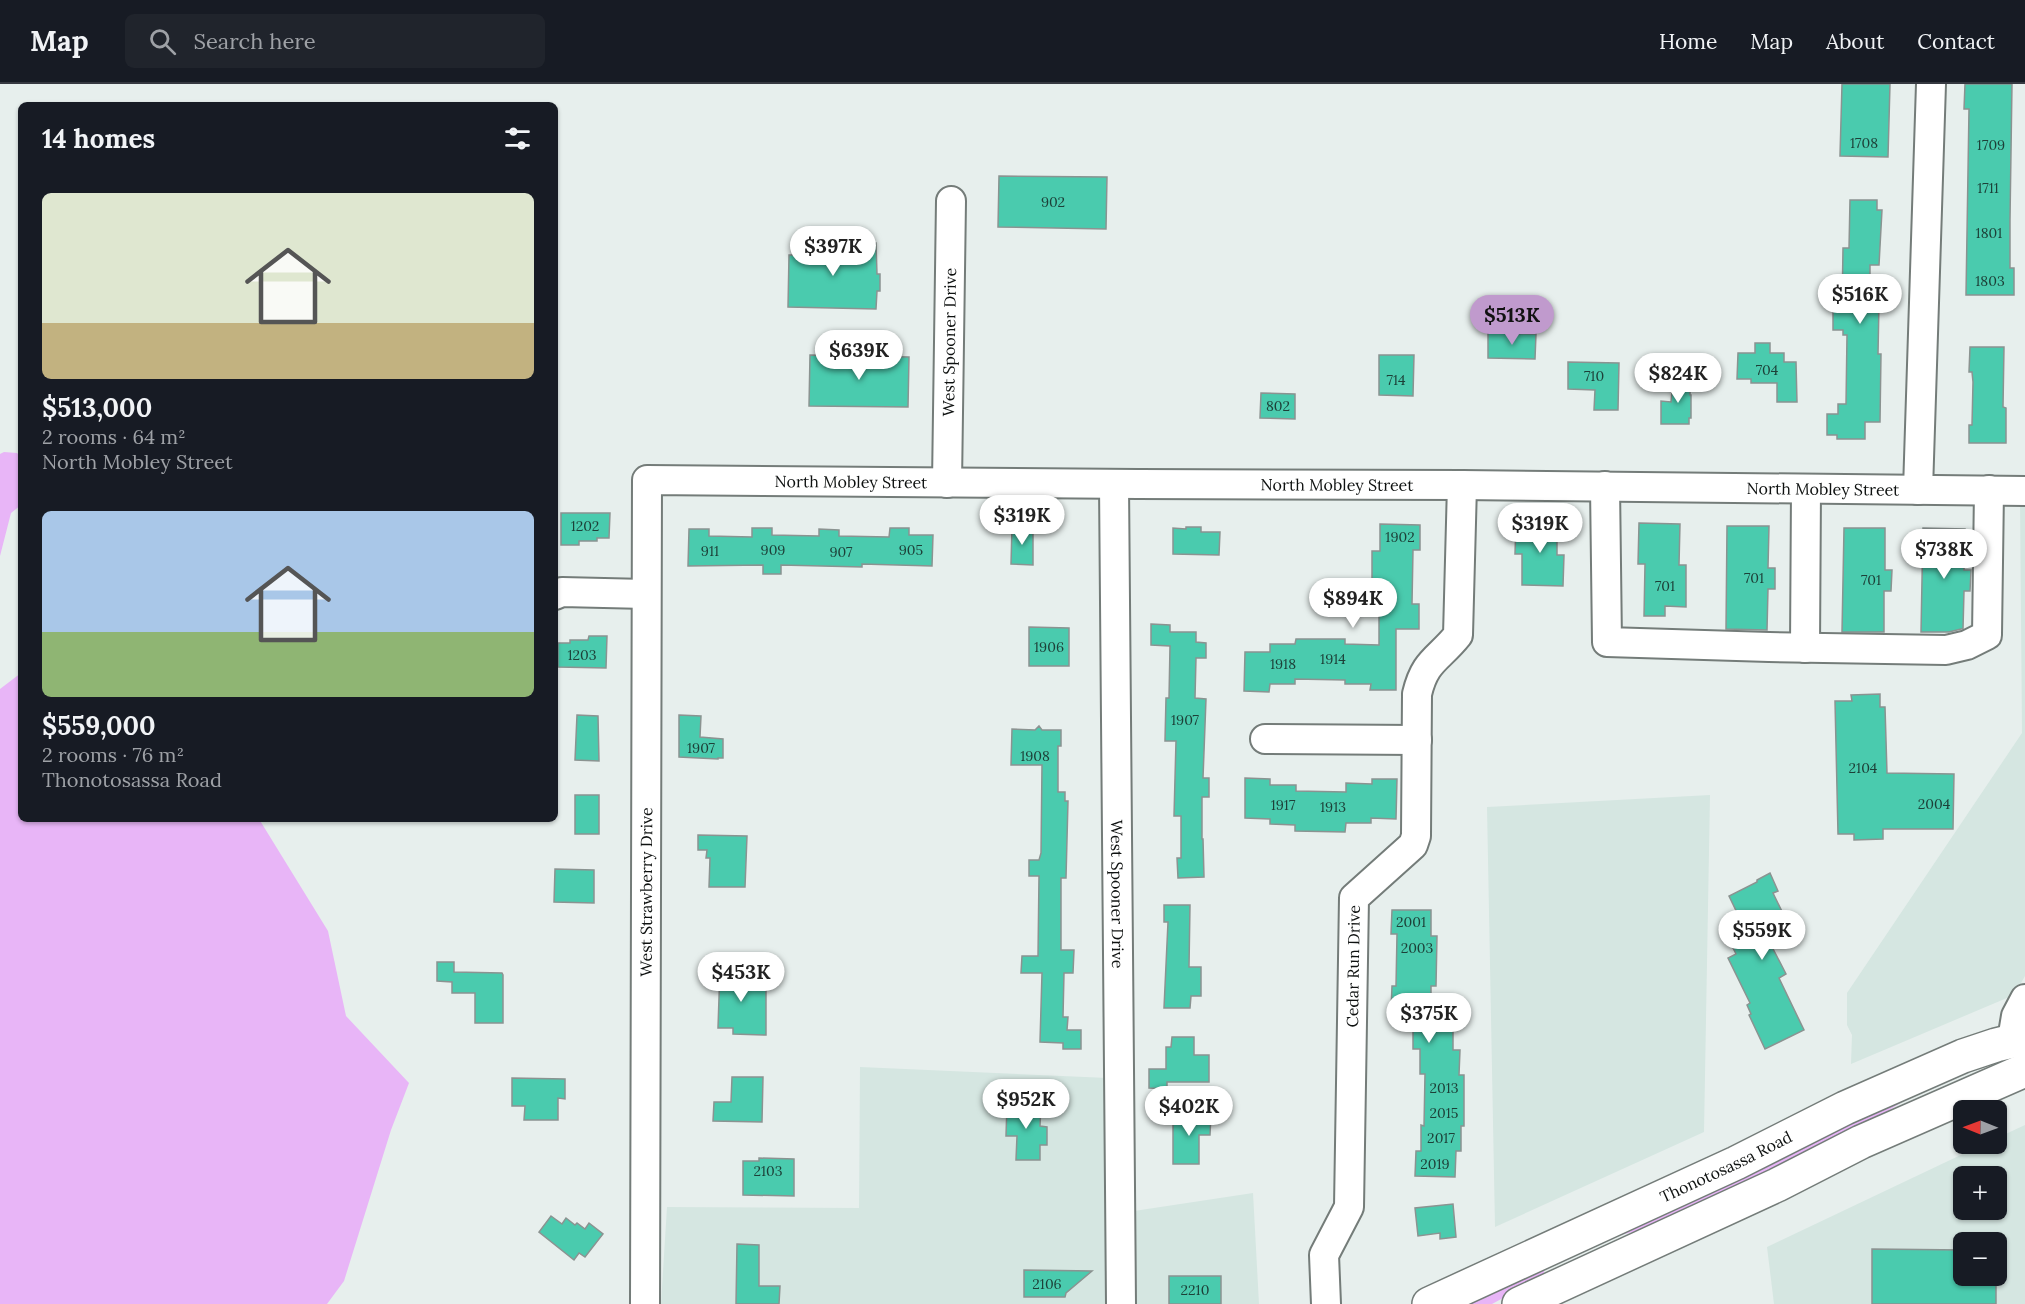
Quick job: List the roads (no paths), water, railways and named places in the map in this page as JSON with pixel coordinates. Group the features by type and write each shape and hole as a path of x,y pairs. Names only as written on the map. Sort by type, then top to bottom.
{"main road":[{"path":"1961,1097 2004,1055 2021,1042"},
{"name":"Thonotosassa Road","path":"1429,1304 1736,1162 1845,1108 1963,1056 2021,1042"},
{"path":"1519,1304 1777,1185 1862,1142 2025,1070"}],"street":[{"path":"1918,490 1931,84"},
{"name":"West Spooner Drive","path":"947,483 951,201"},
{"name":"North Mobley Street","path":"647,480 1462,484 2025,491"},
{"name":"West Strawberry Drive","path":"645,1304 647,480"},
{"name":"West Spooner Drive","path":"1114,484 1121,1304"},
{"name":"Cedar Run Drive","path":"1326,1304 1324,1255 1349,1207 1354,898 1413,845 1418,827 1417,694 1421,677 1432,660 1446,650 1458,635 1462,484"},
{"path":"1605,486 1607,642 1946,650 1967,645 1987,635 1989,490"},
{"path":"1805,648 1806,489"},
{"path":"558,594 562,592 646,594"},
{"path":"1265,739 1418,740"},
{"path":"2021,1042 2016,1016 2025,999"}]}
